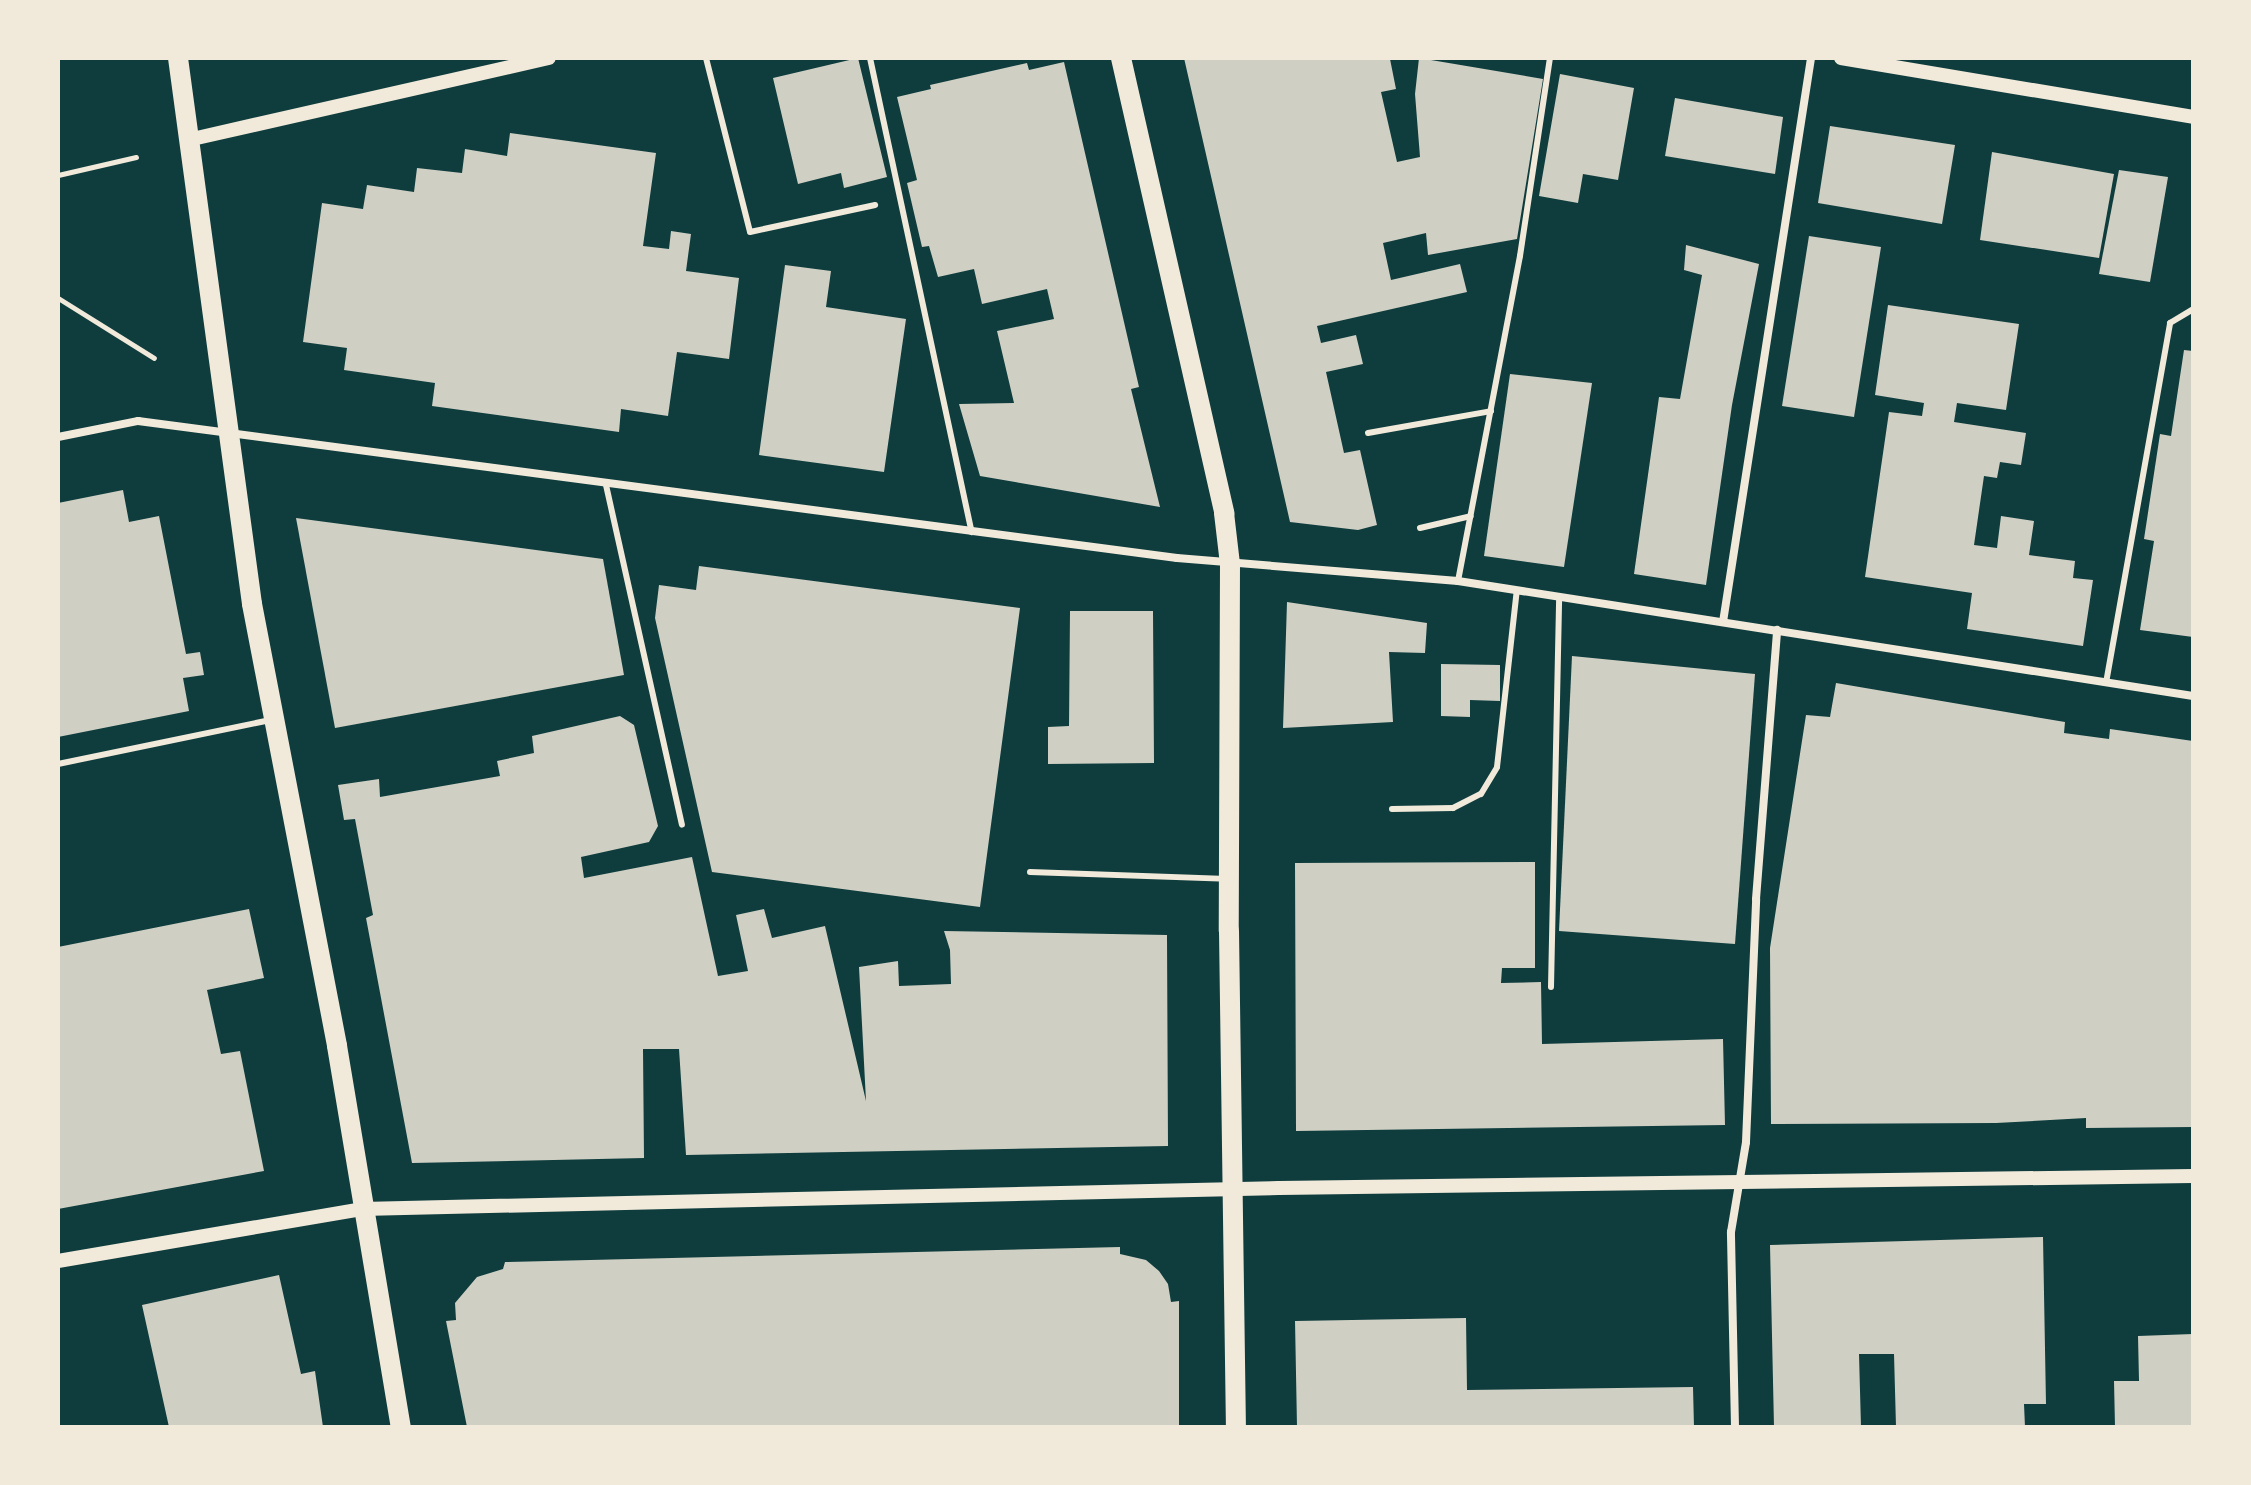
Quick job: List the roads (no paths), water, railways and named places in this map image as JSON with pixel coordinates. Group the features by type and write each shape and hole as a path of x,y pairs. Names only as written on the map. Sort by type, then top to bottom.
{"main road":[{"path":"178,58 252,604 337,1046 401,1427"},
{"path":"1121,58 1218,485 1230,564 1236,1427"}],"street":[{"path":"188,140 549,58"},
{"path":"1723,622 1811,58"},
{"path":"1841,58 2193,117"},
{"path":"58,437 138,421 606,485 1230,564 1458,581 2193,696"},
{"path":"1735,1427 1731,1232 1737,1181 1746,1142 1754,930 1777,630"},
{"path":"58,1261 362,1209 1233,1189 2193,1176"}],"lane":[{"path":"706,58 750,232 875,205"},
{"path":"870,58 972,532"},
{"path":"1458,581 1520,256 1550,58"},
{"path":"2106,683 2170,323 2193,309"},
{"path":"1368,433 1491,411"},
{"path":"606,485 682,825"},
{"path":"1420,528 1471,516"},
{"path":"1392,809 1453,808 1481,794 1497,767 1517,590"},
{"path":"1551,987 1559,597"},
{"path":"58,764 274,719"},
{"path":"1030,872 1230,879"}]}
